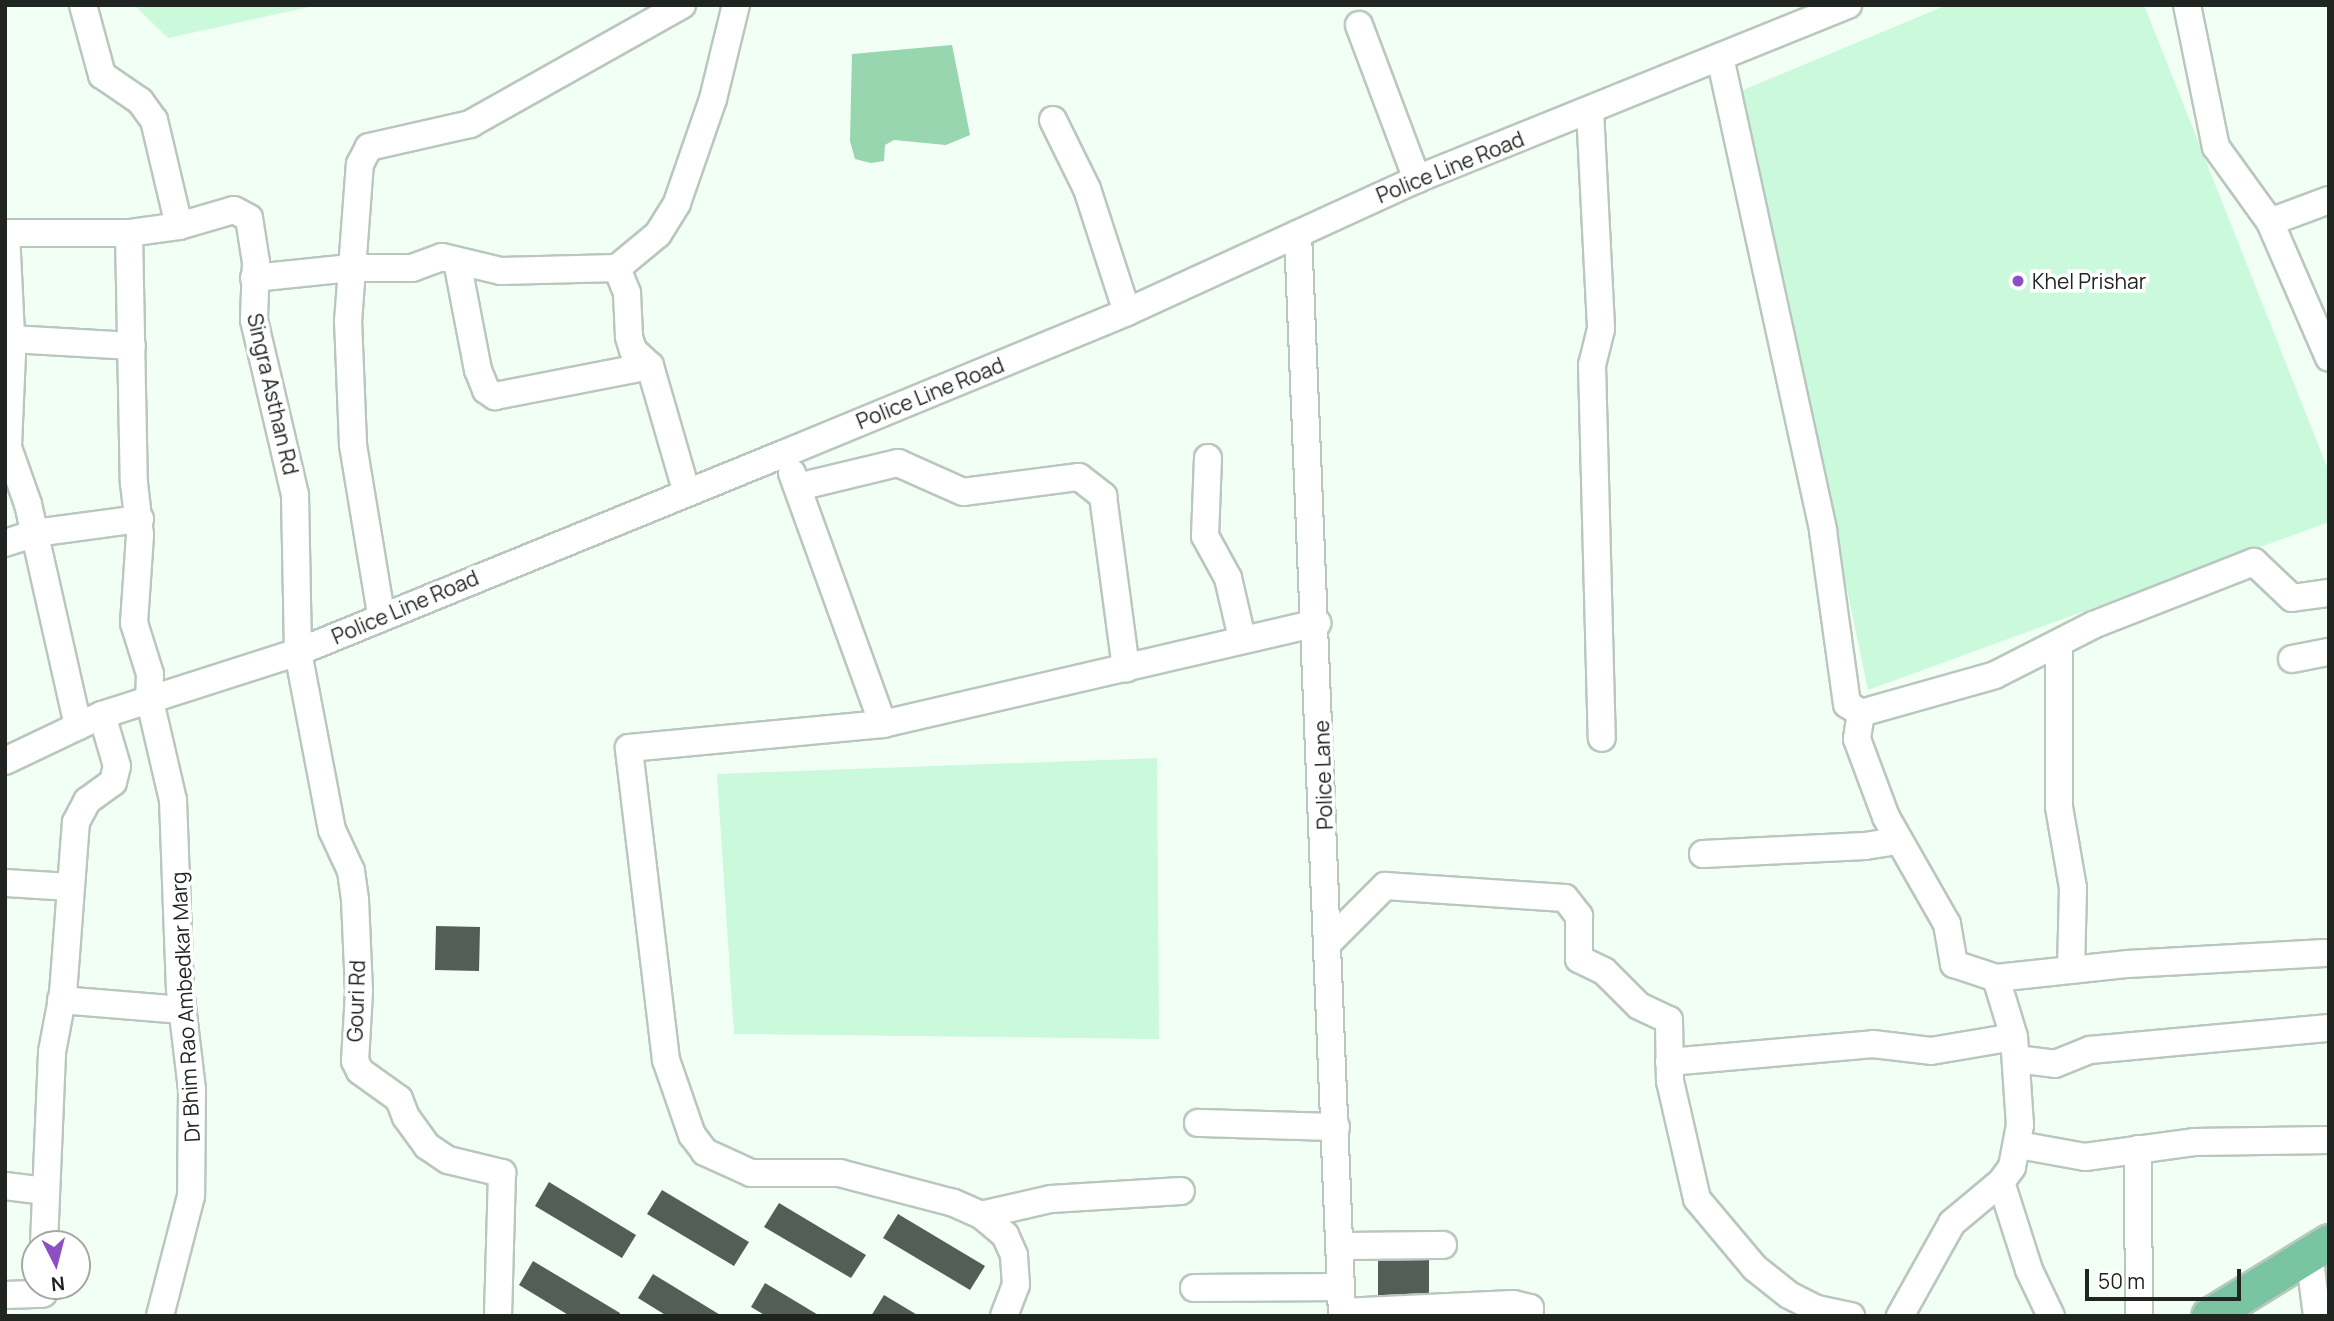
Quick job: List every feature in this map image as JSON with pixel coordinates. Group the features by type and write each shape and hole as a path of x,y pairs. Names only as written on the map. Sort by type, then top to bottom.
{"main road":[{"path":"2209,1316 2319,1247"}],"street":[{"path":"83,5 102,75 141,102 154,120 179,226"},
{"path":"381,614 353,444 350,268 360,164 369,147 470,124 682,5"},
{"path":"254,278 350,268 412,268 442,257 512,271 617,268 658,234 677,203 713,99 736,5"},
{"name":"Police Line Road","path":"5,761 149,697 298,652 381,614 783,454 1127,312 1417,179 1848,5"},
{"path":"2187,5 2216,147 2270,222 2329,358"},
{"path":"1359,24 1417,179"},
{"path":"1720,57 1823,531 1847,704 1861,713 1995,675 2093,625 2255,562 2292,597 2329,593"},
{"path":"1590,110 1601,329 1592,366 1602,738"},
{"path":"1053,120 1087,189 1127,312"},
{"path":"2270,222 2329,200"},
{"name":"Singra Asthan Rd","path":"6,233 129,233 179,226 222,212 244,211 254,244 254,320 295,495 298,652"},
{"path":"6,233 11,339 9,456 35,533 90,721 115,754 115,775 107,788 81,807 69,887 61,1000 52,1052 45,1230"},
{"name":"Dr Bhim Rao Ambedkar Marg","path":"129,233 134,483 140,519 133,607 150,674 149,697 173,800 182,1010 192,1090 194,1181 160,1316"},
{"name":"Police Lane","path":"1298,233 1317,623 1342,1305"},
{"path":"457,261 478,370 486,390 495,396 650,366"},
{"path":"617,268 625,280 633,350 650,366 687,493"},
{"path":"11,339 132,346"},
{"path":"783,454 883,724"},
{"path":"1208,458 1205,536 1228,578 1242,638"},
{"path":"797,487 898,463 963,492 1079,477 1103,496 1125,668"},
{"path":"5,543 35,533 140,519"},
{"path":"1004,1316 1016,1285 1014,1255 1005,1236 981,1215 954,1203 839,1173 751,1173 705,1152 692,1135 666,1060 629,748 883,724 1242,638 1317,623"},
{"path":"2059,643 2059,807 2073,888 2071,970"},
{"name":"Gouri Rd","path":"298,652 332,830 351,871 354,890 359,992 355,1061 359,1071 399,1099 406,1117 427,1146 448,1160 502,1173 499,1315"},
{"path":"2292,659 2329,652"},
{"path":"1861,713 1857,739 1898,841 1947,924 1954,964 1996,978 2071,970 2325,953"},
{"path":"1703,854 1865,846 1898,841"},
{"path":"5,883 69,887"},
{"path":"1330,941 1385,886 1565,898 1579,916 1579,960 1604,971 1639,1006 1669,1020 1669,1062 1697,1199 1755,1268 1789,1295 1817,1309 1851,1316"},
{"path":"1900,1316 1952,1223 2001,1182 2019,1145 2015,1048 1996,978"},
{"path":"61,1000 182,1010"},
{"path":"1669,1062 1873,1044 1931,1051 2015,1048 2055,1064 2090,1050 2329,1028"},
{"path":"1198,1123 1336,1127"},
{"path":"2019,1145 2085,1157 2194,1142 2329,1140"},
{"path":"2137,1149 2139,1316"},
{"path":"2001,1182 2025,1259 2051,1316"},
{"path":"5,1186 46,1191"},
{"path":"981,1215 1051,1199 1181,1191"},
{"path":"1340,1246 1443,1245"},
{"path":"2318,1316 2319,1247"},
{"path":"1194,1287 1342,1305 1513,1304 1530,1308 1530,1316"}],"shaded area":[{"path":"134,5 318,5 168,38"},
{"name":"Khel Prishar","path":"1947,5 2144,5 2329,472 2329,522 1868,690 1743,90"},
{"path":"952,45 970,135 946,145 894,140 885,145 884,161 871,163 855,159 850,141 852,54"},
{"path":"1157,758 1159,1039 734,1034 717,774"}],"building":[{"path":"436,926 480,927 479,971 435,970"},
{"path":"549,1182 636,1235 622,1258 535,1206"},
{"path":"662,1190 749,1242 734,1266 647,1214"},
{"path":"779,1203 866,1255 851,1278 764,1227"},
{"path":"898,1214 985,1266 970,1290 883,1238"},
{"path":"1429,1259 1429,1298 1378,1298 1378,1260"},
{"path":"533,1261 620,1313 619,1316 570,1316 519,1285"},
{"path":"653,1274 722,1316 667,1316 638,1298"},
{"path":"765,1283 820,1316 766,1316 751,1307"},
{"path":"884,1295 919,1316 871,1316"}],"place":[{"name":"Khel Prishar","path":"2018,281"}]}
